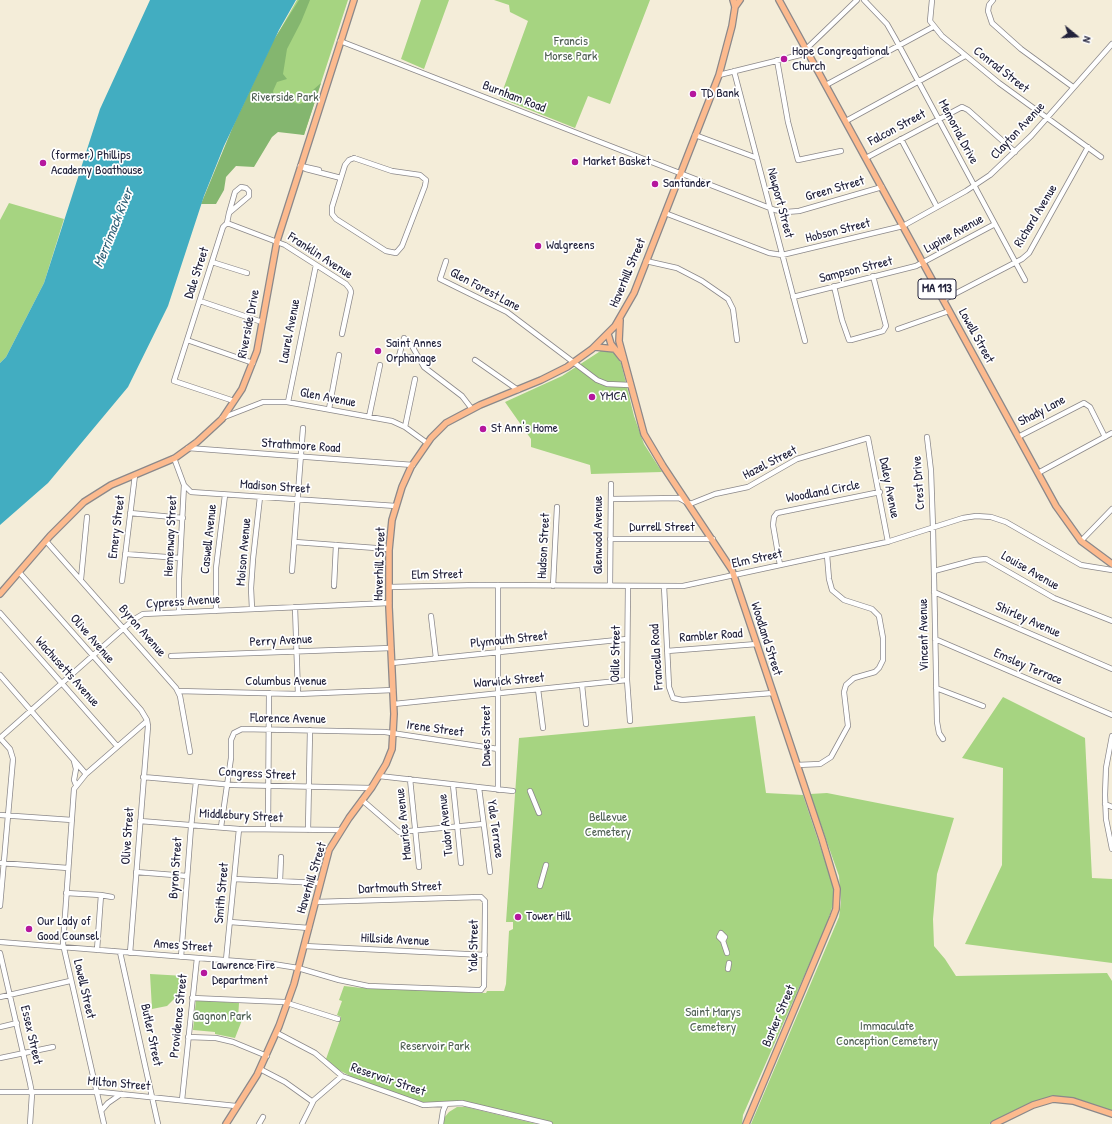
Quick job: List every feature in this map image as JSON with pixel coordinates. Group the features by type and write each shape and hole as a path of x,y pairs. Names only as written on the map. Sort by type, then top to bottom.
{"main road":[{"name":"Riverside Drive","path":"0,594 46,541 84,502 106,488 174,458 188,448 222,418 245,383 253,363 277,241 354,0"},
{"name":"Haverhill Street","path":"226,1124 260,1069 288,1002 329,850 341,830 379,776 392,749 394,734 394,690 389,603 389,549 392,520 396,506 413,465 427,443 446,423 472,409 541,380 573,363 608,334 621,318 634,293 719,75 729,43 735,7 733,0"},
{"name":"Haverhill Street","path":"735,7 740,0"},
{"name":"Lowell Street","path":"779,0 1066,523 1081,541 1112,564"},
{"name":"Woodland Street","path":"621,318 619,341 623,360 648,442 713,539 734,575 835,876 837,901 833,918"},
{"name":"Woodland Street","path":"608,334 611,344 623,360"},
{"path":"608,334 619,341"},
{"path":"595,346 615,349"},
{"name":"Barker Street","path":"746,1124 833,918"},
{"path":"994,1124 1033,1105 1053,1099 1073,1101 1112,1114"}],"street":[{"path":"719,75 800,54 857,0"},
{"name":"Memorial Drive","path":"864,0 887,24 900,45 1025,280"},
{"path":"826,84 933,27 930,21 932,0"},
{"path":"993,0 989,5 988,11 992,23 1021,49 1073,87"},
{"name":"Conrad Street","path":"933,27 965,56 1046,118 1101,157"},
{"name":"Burnham Road","path":"340,41 680,174"},
{"name":"Clayton Avenue","path":"903,226 975,186 990,175 1015,152 1112,44"},
{"path":"846,121 965,56"},
{"path":"777,60 788,122 800,161 841,151"},
{"name":"Newport Street","path":"734,71 805,341"},
{"name":"Falcon Street","path":"866,158 957,109 965,107 1015,152"},
{"path":"695,135 757,158"},
{"path":"901,139 937,207"},
{"name":"Richard Avenue","path":"944,300 1026,256 1032,249 1088,148"},
{"path":"354,158 392,171 420,175 424,177 426,183 425,186 398,251 394,253 386,250 332,216 332,208 341,178 347,162 354,158"},
{"path":"300,166 307,166 341,178"},
{"name":"Green Street","path":"680,174 770,209 783,212 799,211 882,187"},
{"name":"Dale Street","path":"229,213 248,197 249,192 246,188 241,187 235,192 229,213 227,223 224,227 212,262 174,381 234,401"},
{"name":"Hobson Street","path":"665,212 769,253 782,255 903,226"},
{"path":"227,223 277,241"},
{"name":"Lupine Avenue","path":"923,263 995,224"},
{"name":"Franklin Avenue","path":"277,241 346,284 350,289 342,334"},
{"name":"Glen Forest Lane","path":"446,261 440,278 507,312 573,363"},
{"path":"646,261 670,266 684,272 728,299 733,310 737,340"},
{"path":"212,262 247,273"},
{"name":"Sampson Street","path":"793,297 923,263"},
{"name":"Laurel Avenue","path":"288,402 316,265"},
{"path":"834,286 849,340 885,329 886,326 873,276"},
{"path":"200,301 262,322"},
{"path":"898,330 950,311"},
{"path":"418,358 399,356 404,338 418,358 424,367 462,396 472,409"},
{"path":"187,340 253,363"},
{"path":"329,409 339,355"},
{"path":"475,360 518,390"},
{"path":"573,363 600,382 630,385"},
{"path":"370,417 380,365"},
{"path":"405,427 415,380"},
{"name":"Glen Avenue","path":"222,418 263,402 288,402 392,421 405,427 427,443"},
{"name":"Shady Lane","path":"1018,436 1084,403 1090,407 1105,437"},
{"path":"292,571 303,428"},
{"path":"1038,473 1112,433"},
{"name":"Crest Drive","path":"926,437 931,471 933,528"},
{"name":"Hazel Street","path":"690,504 715,494 748,487 798,459 868,438"},
{"name":"Daley Avenue","path":"868,438 880,492 888,542"},
{"name":"Strathmore Road","path":"188,448 413,465"},
{"path":"174,458 184,485"},
{"name":"Emery Street","path":"122,581 135,475"},
{"name":"Glenwood Avenue","path":"610,586 611,484"},
{"name":"Madison Street","path":"184,485 191,492 396,506"},
{"name":"Hemenway Street","path":"180,612 180,558 184,485"},
{"name":"Woodland Circle","path":"780,565 773,525 774,517 777,513 880,492"},
{"name":"Caswell Avenue","path":"216,611 216,568 225,495"},
{"name":"Moison Avenue","path":"252,609 252,566 260,497"},
{"path":"611,499 679,498 690,504"},
{"name":"Hudson Street","path":"553,586 557,507"},
{"path":"1081,541 1112,509"},
{"path":"130,513 183,518"},
{"path":"81,579 87,517"},
{"name":"Elm Street","path":"389,586 689,585 888,542 969,517 991,517 1014,526 1081,565 1112,570"},
{"name":"Vincent Avenue","path":"933,528 936,688 938,726 940,736 943,740"},
{"name":"Durrell Street","path":"610,539 713,539"},
{"name":"Byron Avenue","path":"46,541 124,627 178,691 190,752"},
{"path":"295,542 389,549"},
{"path":"334,586 336,545"},
{"path":"125,554 180,558"},
{"path":"797,765 820,764 831,758 848,726 844,692 846,685 854,678 877,670 881,666 884,657 882,629 878,614 870,608 841,598 832,590 829,583 827,555"},
{"name":"Louise Avenue","path":"934,571 975,560 986,559 1054,598 1112,621"},
{"name":"Olive Avenue","path":"19,572 141,710 147,721"},
{"name":"Dawes Street","path":"498,585 498,790"},
{"name":"Odile Street","path":"628,586 627,680 630,721"},
{"name":"Francella Road","path":"664,586 670,692 673,698 682,700 773,693"},
{"name":"Shirley Avenue","path":"934,592 1112,669"},
{"name":"Cypress Avenue","path":"0,738 124,627 143,614 389,603"},
{"path":"295,607 298,694"},
{"name":"Wachusetts Avenue","path":"0,613 118,746"},
{"path":"432,616 436,658"},
{"name":"Plymouth Street","path":"392,663 628,639"},
{"name":"Emsley Terrace","path":"935,639 1112,715"},
{"name":"Rambler Road","path":"667,651 757,644"},
{"name":"Perry Avenue","path":"171,656 391,648"},
{"name":"Lowell Street","path":"0,675 86,774"},
{"name":"Warwick Street","path":"394,704 627,680"},
{"path":"582,685 586,724"},
{"path":"936,688 983,706"},
{"path":"538,689 543,728"},
{"name":"Columbus Avenue","path":"178,691 298,694 394,690"},
{"path":"268,829 269,693"},
{"path":"76,785 86,774 147,721"},
{"name":"Olive Street","path":"130,953 147,721"},
{"name":"Florence Avenue","path":"227,784 231,758 231,740 234,733 242,729 385,732 394,734"},
{"path":"308,830 310,730"},
{"name":"Irene Street","path":"394,734 498,749"},
{"path":"1112,736 1105,804 1106,819 1112,849"},
{"path":"0,738 13,753 2,863 0,906"},
{"name":"Lowell Street","path":"71,756 76,769 74,780 76,785 68,868 63,947 101,1111 102,1124"},
{"path":"379,776 513,792"},
{"name":"Congress Street","path":"143,777 196,782 309,788 371,788"},
{"name":"Maurice Avenue","path":"410,779 419,867"},
{"name":"Byron Street","path":"181,957 191,825 196,782"},
{"path":"221,827 227,784"},
{"name":"Tudor Avenue","path":"453,785 461,863"},
{"name":"Yale Terrace","path":"479,788 490,872"},
{"path":"530,791 539,813"},
{"path":"362,800 399,832 483,824"},
{"path":"1105,804 1112,807"},
{"path":"0,815 72,820"},
{"name":"Middlebury Street","path":"140,822 239,829 341,830"},
{"name":"Smith Street","path":"226,960 239,829"},
{"path":"280,881 281,858"},
{"path":"2,863 68,868"},
{"path":"540,886 546,865"},
{"path":"136,872 187,876"},
{"path":"234,879 320,883"},
{"path":"66,893 112,897"},
{"path":"97,950 101,895"},
{"name":"Dartmouth Street","path":"315,902 481,897 485,901"},
{"name":"Yale Street","path":"481,990 485,980 485,901"},
{"path":"230,922 309,928"},
{"path":"723,941 727,953"},
{"name":"Ames Street","path":"0,942 226,960 298,968 338,980 368,986 481,990"},
{"name":"Hillside Avenue","path":"304,946 485,955"},
{"name":"Butler Street","path":"120,952 158,1124"},
{"name":"Essex Street","path":"0,953 32,1092 30,1124"},
{"name":"Providence Street","path":"182,1100 197,958"},
{"path":"728,969 729,962"},
{"path":"0,997 70,981"},
{"path":"192,998 288,1002 338,1019"},
{"path":"0,1027 17,1023"},
{"name":"Reservoir Street","path":"276,1033 315,1053 342,1076 423,1105 462,1103 550,1124"},
{"path":"188,1037 216,1038 233,1042 266,1056"},
{"path":"0,1058 23,1052 53,1047"},
{"path":"260,1069 285,1082 313,1102"},
{"path":"302,1124 313,1102 342,1076"},
{"name":"Milton Street","path":"0,1092 96,1092 236,1106"},
{"path":"101,1111 108,1103 121,1094"},
{"path":"441,1124 443,1111 446,1104"},
{"path":"259,1124 263,1117"}],"green space":[{"name":"Riverside Park","path":"297,0 348,0 304,135 245,120 276,37"},
{"path":"299,0 310,0 301,22 287,49 283,74 287,79 277,82 273,91 274,96 299,104 309,101 313,90 321,83 304,135 278,132 272,137 254,167 236,166 226,177 224,190 216,204 201,204 234,124 273,41"},
{"path":"421,0 449,0 424,69 401,59"},
{"name":"Francis Morse Park","path":"494,0 650,0 610,104 588,96 575,128 500,98 528,21 510,12 509,5"},
{"path":"9,203 64,219 44,283 6,357 0,363 0,220"},
{"name":"YMCA","path":"602,350 608,350 614,353 621,363 634,416 644,444 662,472 591,474 590,465 531,447 531,439 505,402 562,376"},
{"path":"1003,697 1085,738 1092,878 1112,879 1112,963 965,944 1002,865 1003,768 962,758"},
{"name":"Bellevue Cemetery","path":"755,716 766,793 803,795 830,876 833,887 834,901 827,924 743,1115 742,1124 541,1124 540,1119 466,1102 420,1102 352,1077 337,1069 326,1059 341,1017 337,1015 342,1001 339,1000 344,986 486,993 487,991 504,991 506,984 509,931 513,929 513,922 506,922 519,738"},
{"name":"Immaculate Conception Cemetery","path":"827,793 954,818 937,874 933,919 934,946 956,976 1107,973 1112,981 1112,1112 1067,1097 1054,1097 1031,1103 989,1124 751,1124 839,917 841,902 839,876 810,794"},
{"path":"150,974 185,976 179,994 167,1006 152,1009"},
{"name":"Gagnon Park","path":"196,1000 239,1003 238,1019 242,1020 235,1038 215,1034 215,1032 193,1030"},
{"path":"457,1107 466,1107 537,1124 444,1124 444,1118 449,1112"}],"water":[{"name":"Merrimack River","path":"150,0 296,0 279,30 224,146 204,196 168,306 128,387 48,483 0,525 0,363 6,357 44,283 100,109"}],"place":[{"name":"Hope Congregational Church","path":"784,59"},
{"name":"TD Bank","path":"693,94"},
{"name":"Market Basket","path":"575,162"},
{"name":"(former) Phillips Academy Boathouse","path":"43,163"},
{"name":"Santander","path":"655,184"},
{"name":"Walgreens","path":"538,246"},
{"name":"Saint Annes Orphanage","path":"378,351"},
{"name":"YMCA","path":"592,397"},
{"name":"St Ann's Home","path":"483,429"},
{"name":"Tower Hill","path":"518,917"},
{"name":"Our Lady of Good Counsel","path":"29,929"},
{"name":"Lawrence Fire Department","path":"204,973"}],"park label":[{"name":"Saint Marys Cemetery","path":"713,1020"},
{"name":"Reservoir Park","path":"435,1047"}]}
